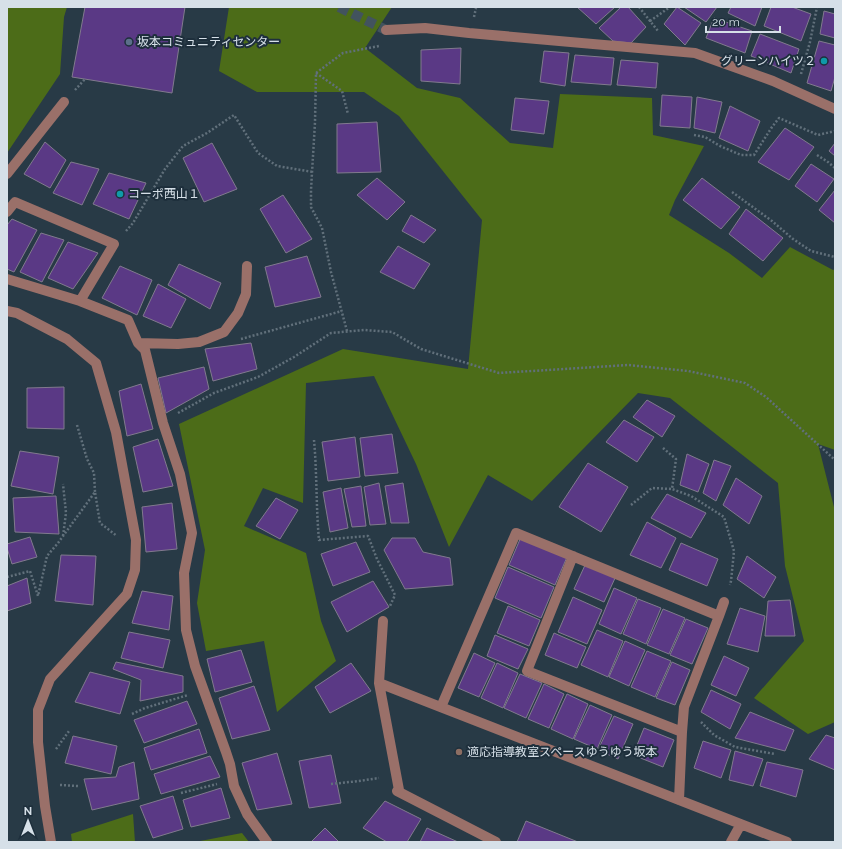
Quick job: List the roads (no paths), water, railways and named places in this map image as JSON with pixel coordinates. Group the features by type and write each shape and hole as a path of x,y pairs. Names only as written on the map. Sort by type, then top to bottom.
{"street":[{"path":"386,30 425,28 695,53 773,81 835,109"},
{"path":"7,174 64,102"},
{"path":"7,212 15,202 114,244 80,301"},
{"path":"138,343 178,344 199,342 224,332 238,313 246,294 247,266"},
{"path":"7,279 80,301 128,320 138,343 145,350 162,423 180,474 192,533 184,573 186,630 195,666 226,752 234,786 247,814 267,842"},
{"path":"7,310 17,313 67,339 96,363 116,432 136,540 135,570 127,594 50,678 38,710 38,742 45,806 51,842"},
{"path":"441,707 516,533 719,616"},
{"path":"573,556 527,671 682,732"},
{"path":"678,800 684,707 724,602"},
{"path":"383,621 379,683 399,790 397,791 496,842"},
{"path":"379,683 787,842"},
{"path":"731,842 741,824"}],"tunnel":[{"path":"339,7 386,30"}],"place":[{"name":"坂本コミュニティセンター","path":"129,42"},
{"name":"グリーンハイツ２","path":"824,61"},
{"name":"コーポ西山１","path":"120,194"},
{"name":"適応指導教室スペースゆうゆう坂本","path":"459,752"}]}
